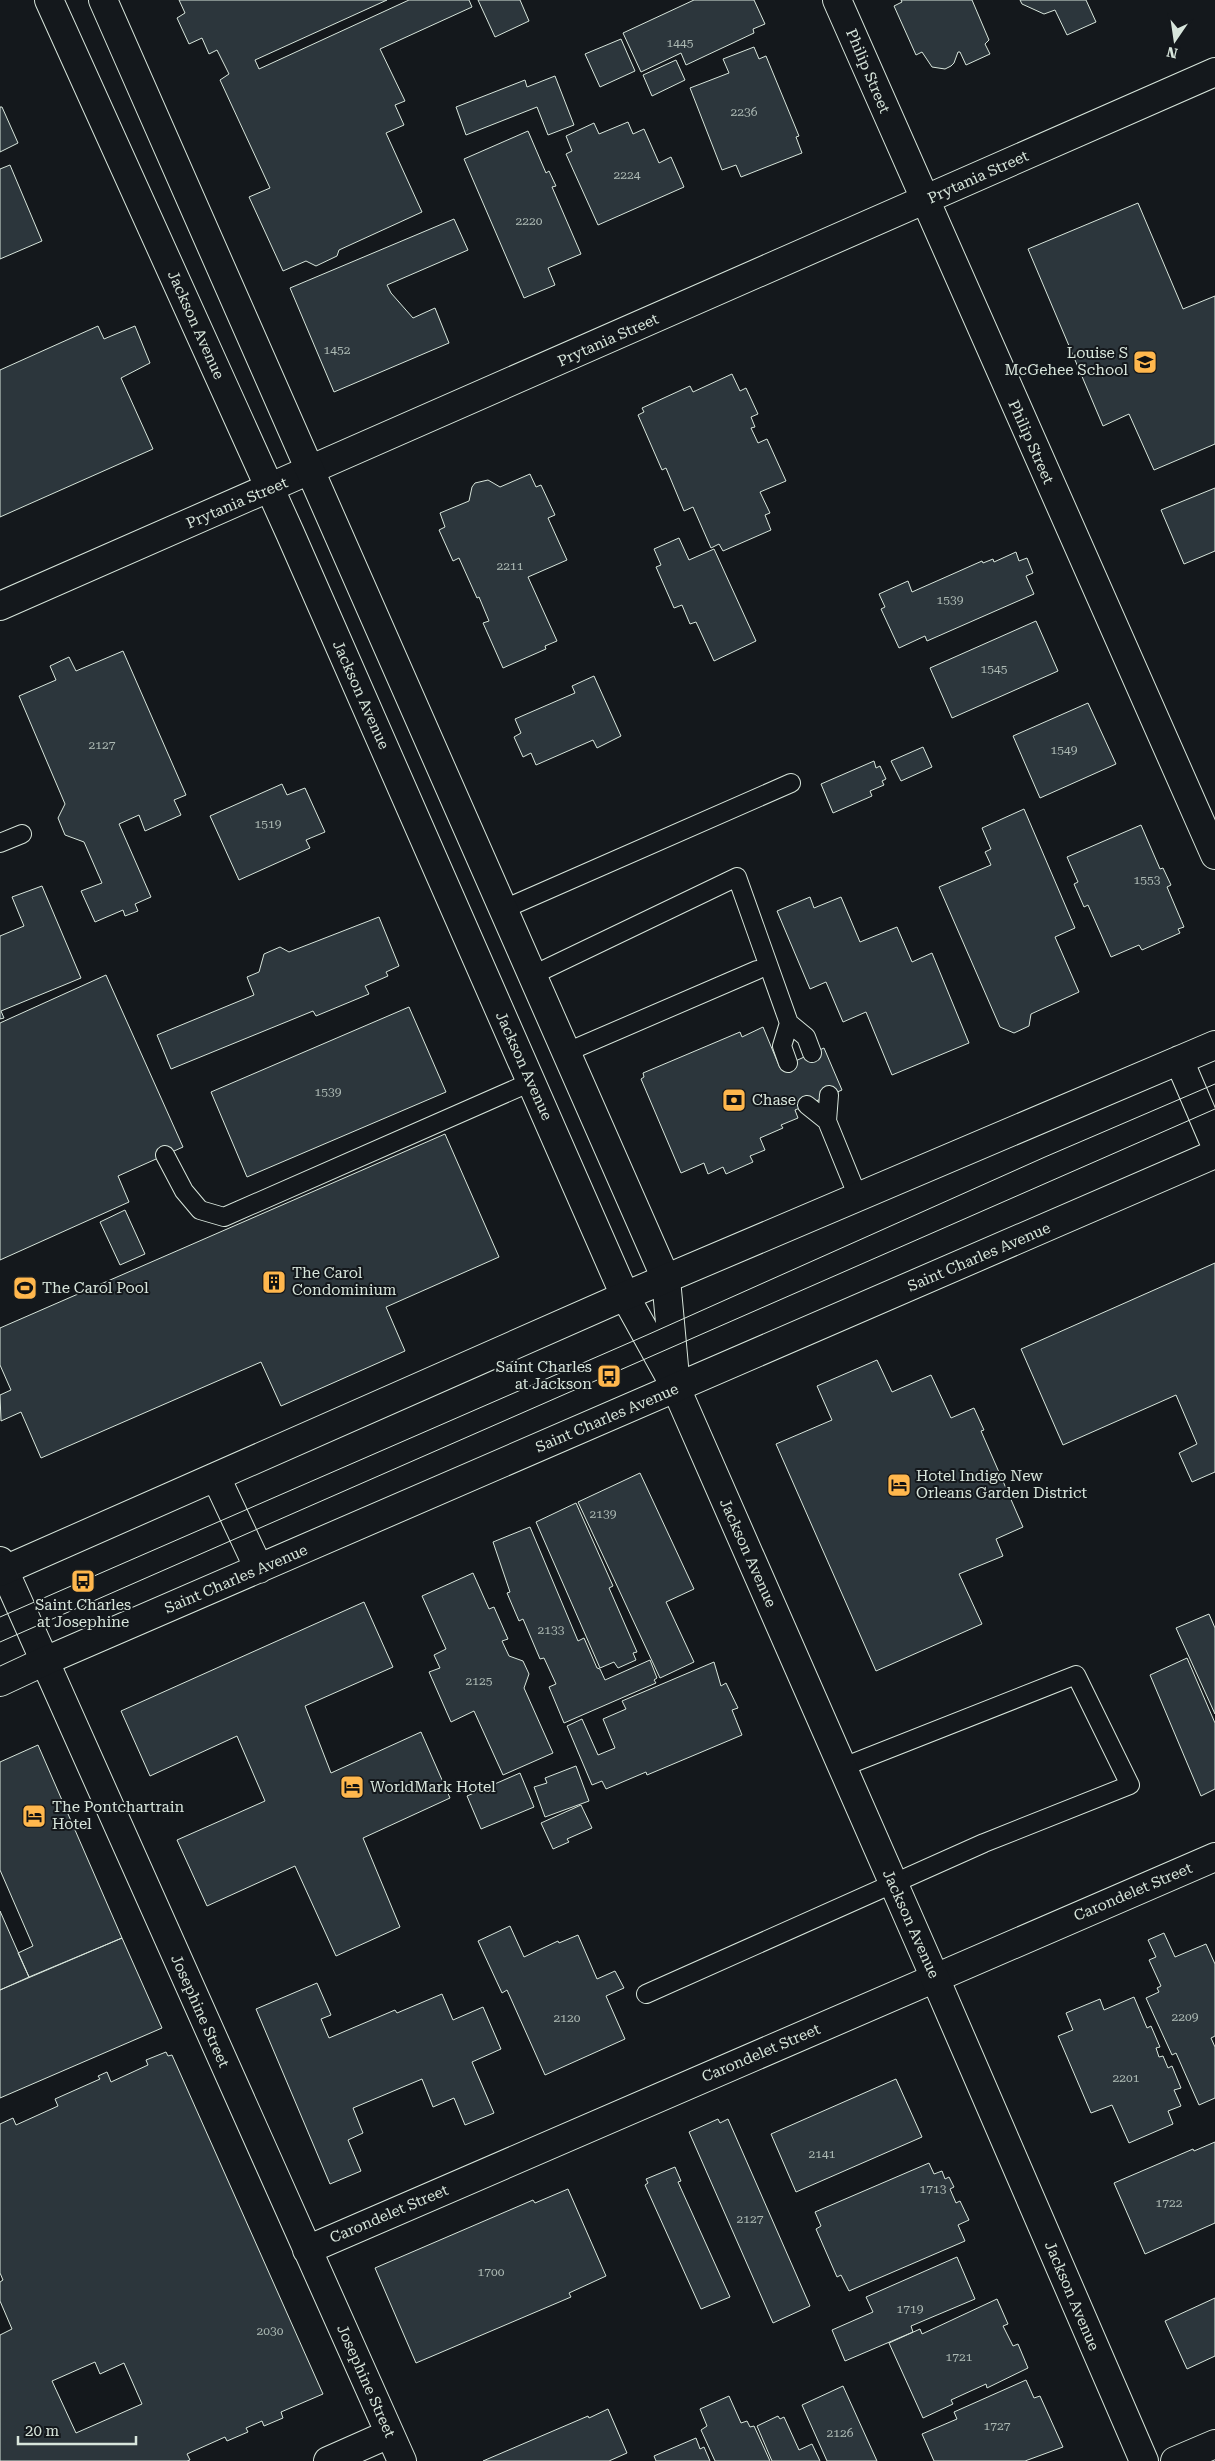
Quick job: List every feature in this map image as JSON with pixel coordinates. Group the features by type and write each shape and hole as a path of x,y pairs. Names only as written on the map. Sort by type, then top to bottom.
{"street":[{"name":"Jackson Avenue","path":"49,0 270,489 625,1296 676,1388 843,1767 1144,2461"},
{"name":"Jackson Avenue","path":"103,0 666,1279 676,1388"},
{"name":"Philip Street","path":"837,0 924,201 1215,855"},
{"name":"Prytania Street","path":"0,606 311,471 1215,72"},
{"path":"1,1568 216,1477 625,1296 1215,1045"},
{"path":"1179,1060 1215,1144"},
{"name":"Saint Charles Avenue","path":"0,1682 1215,1154"},
{"path":"216,1477 259,1569"},
{"name":"Josephine Street","path":"1,1568 45,1661 402,2461"},
{"name":"Carondelet Street","path":"307,2250 1215,1857"},
{"path":"328,2461 390,2434"},
{"path":"1175,2461 1215,2444"}],"lane":[{"path":"504,909 791,783"},
{"path":"0,843 22,834"},
{"path":"533,975 737,877 789,1023 806,1036 812,1054"},
{"path":"567,1052 757,970"},
{"path":"788,1063 782,1046 789,1023"},
{"path":"165,1155 184,1191 200,1210 224,1217 530,1082"},
{"path":"830,1095 827,1121 858,1197"},
{"path":"807,1105 827,1121"},
{"path":"646,1994 984,1843 1130,1785 1076,1675 843,1767"}],"building":[{"path":"179,0 387,0 255,60 259,69 409,0 469,0 472,7 380,49 405,101 395,105 404,125 386,133 422,212 339,250 337,256 316,266 306,261 283,271 249,197 270,188 220,80 229,74 217,50 209,54 202,38 189,44 177,18 185,13"},
{"path":"478,0 520,0 529,21 495,37"},
{"path":"694,0 754,0 765,24 753,29 754,33 686,65 681,53 641,72 623,33"},
{"path":"901,0 972,0 989,40 985,44 990,54 966,65 960,52 958,52 951,66 945,69 932,67 922,52 916,55 894,6 902,2"},
{"path":"1020,0 1086,0 1096,22 1067,35 1055,10 1044,14 1022,4"},
{"path":"621,39 635,71 600,87 585,54"},
{"path":"754,47 759,59 766,56 799,136 796,137 802,153 741,177 736,165 722,170 690,88 729,73 723,59"},
{"path":"676,60 685,80 652,96 643,75"},
{"path":"555,76 574,125 548,135 537,107 466,135 456,107 525,80 527,87"},
{"path":"0,107 2,107 18,143 0,152"},
{"path":"628,122 633,134 644,129 659,163 671,157 684,187 598,225 566,154 572,151 566,136 594,123 599,134"},
{"path":"528,131 546,173 549,171 556,186 552,187 581,254 548,268 555,285 524,298 464,159"},
{"path":"10,165 42,241 0,259 0,169"},
{"name":"Louise S McGehee School","path":"1138,203 1183,309 1215,296 1215,444 1154,470 1129,414 1103,426 1028,249"},
{"path":"454,219 468,250 387,285 391,293 413,318 435,308 449,343 334,392 290,288"},
{"path":"98,326 104,339 135,326 150,363 121,378 153,449 0,517 0,370"},
{"path":"732,374 740,391 746,388 758,414 751,417 755,427 751,428 758,443 767,439 786,481 760,492 770,513 765,515 771,530 723,551 719,544 711,548 693,507 684,511 666,468 662,470 638,415 644,412 642,408 690,386 693,392"},
{"path":"530,474 536,487 541,485 555,515 548,518 567,560 528,577 557,641 545,646 546,649 503,668 483,623 489,621 479,597 477,598 459,558 453,561 439,530 445,527 440,513 469,501 472,487 475,483 488,480 500,487"},
{"path":"1215,488 1215,551 1184,564 1161,510"},
{"path":"679,538 689,560 714,549 756,641 714,661 696,622 690,624 682,605 674,608 656,567 661,565 654,549"},
{"path":"1016,552 1019,561 1027,558 1033,573 1026,576 1034,594 927,641 925,636 899,648 881,609 885,607 879,594 908,581 912,592 982,561 983,563 993,559 994,562"},
{"path":"1036,621 1058,671 952,718 930,668"},
{"path":"123,651 186,795 174,800 181,815 145,831 139,815 119,824 151,897 135,904 138,911 125,916 123,910 95,922 81,891 102,883 84,842 65,835 58,818 65,804 19,696 56,680 50,666 69,657 76,671"},
{"path":"594,676 621,736 597,748 593,740 536,765 531,753 523,757 514,737 521,733 515,719 575,693 572,686"},
{"path":"1088,703 1116,764 1040,798 1013,736"},
{"path":"923,747 932,767 901,781 891,761"},
{"path":"874,761 876,768 880,766 886,779 882,781 884,785 870,791 872,796 833,813 821,784"},
{"path":"282,784 287,795 305,788 325,832 306,840 310,848 239,880 210,816"},
{"path":"1024,809 1075,928 1055,937 1079,992 1031,1014 1029,1026 1014,1033 1000,1027 939,887 991,865 985,852 991,849 982,828"},
{"path":"1141,825 1160,869 1163,868 1171,885 1167,887 1184,927 1178,929 1180,933 1142,950 1139,945 1111,957 1088,905 1084,907 1074,884 1078,882 1067,857"},
{"path":"42,886 81,978 1,1011 4,1018 0,1019 0,936 24,926 12,897"},
{"path":"810,897 814,908 841,897 860,942 897,927 912,962 932,953 969,1043 892,1075 866,1012 843,1022 826,982 810,989 777,911"},
{"path":"379,917 399,966 386,972 388,976 365,986 369,994 316,1016 313,1011 171,1069 157,1035 254,995 247,977 259,972 264,954 280,947 289,952"},
{"path":"106,975 183,1147 118,1176 129,1202 0,1260 0,1023"},
{"path":"409,1007 446,1092 247,1177 211,1092"},
{"name":"Chase","path":"763,1027 780,1068 824,1048 842,1090 795,1110 798,1118 781,1125 783,1128 760,1138 765,1150 750,1156 753,1162 726,1174 723,1167 708,1174 704,1163 681,1173 641,1079 644,1077 643,1073 740,1032 742,1037"},
{"name":"The Carol Condominium","path":"445,1134 499,1257 386,1307 405,1351 281,1406 261,1362 41,1458 21,1412 1,1421 0,1395 11,1390 0,1365 0,1328"},
{"path":"125,1210 145,1254 120,1265 100,1222"},
{"path":"1215,1263 1215,1472 1192,1482 1179,1453 1197,1444 1176,1395 1063,1445 1021,1349"},
{"name":"Hotel Indigo New Orleans Garden District","path":"877,1360 892,1392 931,1375 951,1418 974,1408 984,1430 981,1431 1023,1527 996,1539 1003,1556 959,1574 982,1624 876,1671 776,1444 832,1420 817,1386"},
{"path":"640,1473 694,1589 666,1602 694,1662 660,1678 578,1502"},
{"path":"576,1503 613,1586 609,1588 637,1652 633,1653 636,1660 618,1668 614,1662 600,1668 536,1522"},
{"path":"530,1527 578,1641 584,1638 597,1668 600,1669 605,1680 650,1660 657,1678 654,1680 656,1683 564,1723 549,1687 556,1684 544,1658 540,1659 523,1619 519,1621 507,1593 510,1592 493,1542"},
{"path":"473,1573 489,1609 494,1607 508,1639 502,1641 509,1656 523,1661 529,1674 524,1688 553,1753 503,1775 474,1711 451,1722 429,1672 440,1668 434,1655 446,1649 422,1596"},
{"name":"WorldMark Hotel","path":"364,1602 393,1667 305,1706 331,1773 421,1732 450,1798 363,1838 400,1927 336,1956 295,1866 207,1906 177,1840 265,1801 237,1736 150,1776 121,1711"},
{"path":"1209,1614 1215,1628 1215,1714 1176,1628"},
{"path":"1187,1658 1215,1723 1215,1789 1201,1796 1150,1675"},
{"path":"714,1662 721,1686 726,1683 738,1708 732,1710 742,1735 647,1775 646,1772 606,1789 602,1781 592,1785 567,1726 582,1719 598,1755 615,1748 603,1719 626,1709 622,1701"},
{"name":"The Pontchartrain Hotel","path":"38,1745 122,1938 29,1977 18,1953 33,1946 0,1870 0,1762"},
{"path":"576,1766 589,1801 545,1817 534,1787 547,1783 545,1778"},
{"path":"520,1773 534,1807 481,1829 467,1796"},
{"path":"581,1805 592,1828 567,1839 569,1842 553,1849 541,1823"},
{"path":"0,1911 29,1977 0,1990"},
{"path":"510,1926 524,1957 558,1941 559,1943 578,1935 597,1979 615,1971 624,1988 606,1996 625,2039 545,2075 507,1990 502,1993 478,1941"},
{"path":"1164,1933 1175,1957 1206,1944 1215,1964 1215,2036 1211,2038 1215,2047 1215,2098 1199,2105 1176,2053 1172,2055 1146,1998 1159,1992 1157,1988 1161,1986 1149,1960 1156,1957 1148,1940"},
{"path":"122,1938 162,2028 0,2098 0,1990"},
{"path":"317,1983 331,2015 321,2019 329,2038 395,2010 397,2013 442,1994 453,2020 483,2007 501,2049 472,2062 494,2113 465,2125 454,2098 433,2107 422,2079 353,2108 363,2133 348,2140 361,2171 330,2184 256,2009"},
{"path":"1134,1997 1147,2028 1151,2026 1160,2047 1156,2048 1159,2057 1163,2056 1168,2068 1172,2066 1181,2088 1174,2090 1181,2106 1168,2111 1173,2124 1129,2143 1112,2105 1091,2113 1058,2036 1073,2030 1066,2013 1100,1999 1104,2010"},
{"path":"166,2052 168,2056 172,2055 323,2394 281,2412 283,2418 264,2426 262,2421 246,2428 248,2432 227,2441 225,2437 187,2454 190,2460 187,2461 0,2461 0,2335 12,2329 0,2301 0,2282 3,2280 0,2273 0,2124 13,2118 16,2125 58,2106 55,2099 100,2079 98,2076 107,2072 111,2082 148,2065 146,2060","holes":["95,2362 100,2374 124,2363 142,2404 76,2433 52,2381"]},
{"path":"896,2079 922,2137 796,2192 771,2134"},
{"path":"718,2119 720,2123 728,2119 810,2306 773,2323 689,2132"},
{"path":"1215,2142 1215,2223 1145,2254 1114,2183 1193,2149 1194,2151"},
{"path":"929,2163 934,2174 942,2171 945,2179 949,2177 954,2187 950,2189 956,2203 960,2201 969,2220 958,2225 965,2241 849,2291 841,2275 837,2277 816,2229 821,2226 815,2212"},
{"path":"675,2167 681,2181 678,2182 730,2297 701,2309 645,2185 648,2183 646,2179"},
{"path":"568,2189 606,2276 569,2293 571,2297 416,2363 375,2268 533,2200 535,2203"},
{"path":"957,2257 975,2299 911,2326 913,2332 845,2361 832,2330 873,2312 866,2297"},
{"path":"1215,2298 1215,2356 1187,2369 1165,2321"},
{"path":"997,2299 1008,2324 1003,2326 1013,2346 1018,2344 1028,2368 987,2388 986,2384 951,2400 953,2404 923,2418 889,2343 920,2329 922,2334"},
{"path":"1026,2380 1034,2398 1040,2396 1063,2447 1025,2461 934,2461 922,2434 957,2419 954,2412"},
{"path":"843,2386 877,2461 827,2461 802,2405"},
{"path":"729,2396 741,2423 747,2421 750,2427 754,2426 770,2461 715,2461 701,2430 707,2426 700,2409"},
{"path":"608,2409 627,2453 609,2461 483,2461 588,2416 589,2418"},
{"path":"778,2416 780,2419 784,2417 799,2450 812,2444 820,2461 772,2461 757,2426"},
{"path":"696,2438 700,2449 704,2447 710,2461 656,2461 654,2456"}],"tram line":[{"path":"0,1617 647,1335 1045,1157 1215,1084"},
{"path":"0,1642 1215,1109"}],"place":[{"name":"Louise S McGehee School","path":"1145,362"},
{"name":"Chase","path":"734,1100"},
{"name":"The Carol Condominium","path":"274,1282"},
{"name":"The Carol Pool","path":"25,1288"},
{"name":"Saint Charles at Jackson","path":"609,1376"},
{"name":"Hotel Indigo New Orleans Garden District","path":"899,1485"},
{"name":"Saint Charles at Josephine","path":"83,1581"},
{"name":"WorldMark Hotel","path":"352,1787"},
{"name":"The Pontchartrain Hotel","path":"34,1816"}]}
